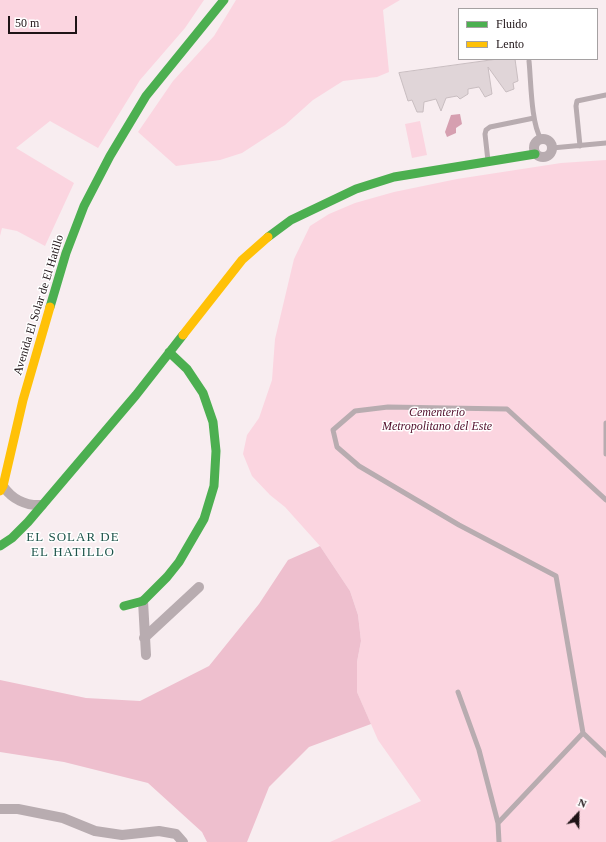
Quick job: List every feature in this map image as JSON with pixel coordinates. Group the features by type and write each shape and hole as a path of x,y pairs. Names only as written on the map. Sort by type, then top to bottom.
{"street":[{"name":"Avenida El Solar de El Hatillo","path":"2,489 23,400 58,277 84,206 110,156 142,102 168,67 224,0"},
{"path":"0,546 17,534 31,519 136,395 242,260 263,241 291,220 356,189 387,180 535,154 540,157 546,157 551,154 552,145 547,140 541,139 534,145 535,154"},
{"path":"124,606 143,601 167,577 179,562 204,519 214,486 216,450 213,422 203,394 187,370 169,352"},
{"path":"2,489 30,505 42,505"},
{"path":"144,638 199,587"},
{"path":"143,601 146,655"},
{"path":"0,809 18,809 63,818 95,831 122,835 159,831 176,834 183,842"}],"lane":[{"path":"529,60 534,118 537,132 541,139"},
{"path":"580,146 576,106 577,101 606,95"},
{"path":"488,162 485,134 486,130 490,127 534,118"},
{"path":"552,148 606,143"},
{"path":"606,500 507,409 388,407 355,411 333,430 337,447 359,466 459,525 556,576 583,733 606,755"},
{"path":"606,423 606,454"},
{"path":"458,692 480,750 498,823 499,842"},
{"path":"498,823 583,733"}],"green space":[{"path":"0,0 204,0 185,28 140,80 98,148 50,121 16,148 74,183 45,246 17,231 2,228 0,236"},
{"path":"236,0 400,0 383,10 389,72 377,77 343,81 313,100 285,125 242,153 220,160 176,166 138,132 173,81 214,36"},
{"path":"420,121 427,155 412,158 405,124"},
{"name":"Cementerio Metropolitano del Este","path":"606,160 606,842 330,842 421,801 378,740 357,692 357,662 361,641 358,615 350,591 320,546 285,507 270,495 252,476 243,454 247,435 259,418 272,380 275,339 294,259 310,226 329,214 355,203 394,192 457,179 561,163"}],"shaded area":[{"path":"460,114 462,124 456,128 456,133 447,137 445,132 451,115"},
{"path":"320,546 350,591 358,615 361,641 357,662 357,692 371,724 309,747 269,787 247,842 207,842 202,832 148,783 64,762 0,752 0,680 86,698 140,701 209,666 259,604 288,560"}],"building":[{"path":"491,60 515,60 518,81 513,83 514,89 506,92 488,67 492,94 485,97 479,87 468,89 468,94 460,99 457,96 446,98 441,111 436,99 424,102 423,112 417,112 412,100 408,101 399,73"}],"traffic: fast":[{"path":"50,307 66,253 84,206 110,156 146,96 224,0"},
{"path":"268,237 291,220 356,189 394,177 535,154"},
{"path":"0,546 12,538 28,522 136,395 183,335"},
{"path":"124,606 143,601 167,577 179,562 204,519 214,486 216,451 213,422 203,393 187,369 169,352"}],"traffic: slow":[{"path":"183,335 242,260 268,237"},
{"path":"0,491 3,486 23,400 50,307"}],"district":[{"name":"EL SOLAR DE EL HATILLO","path":"73,546"}]}
